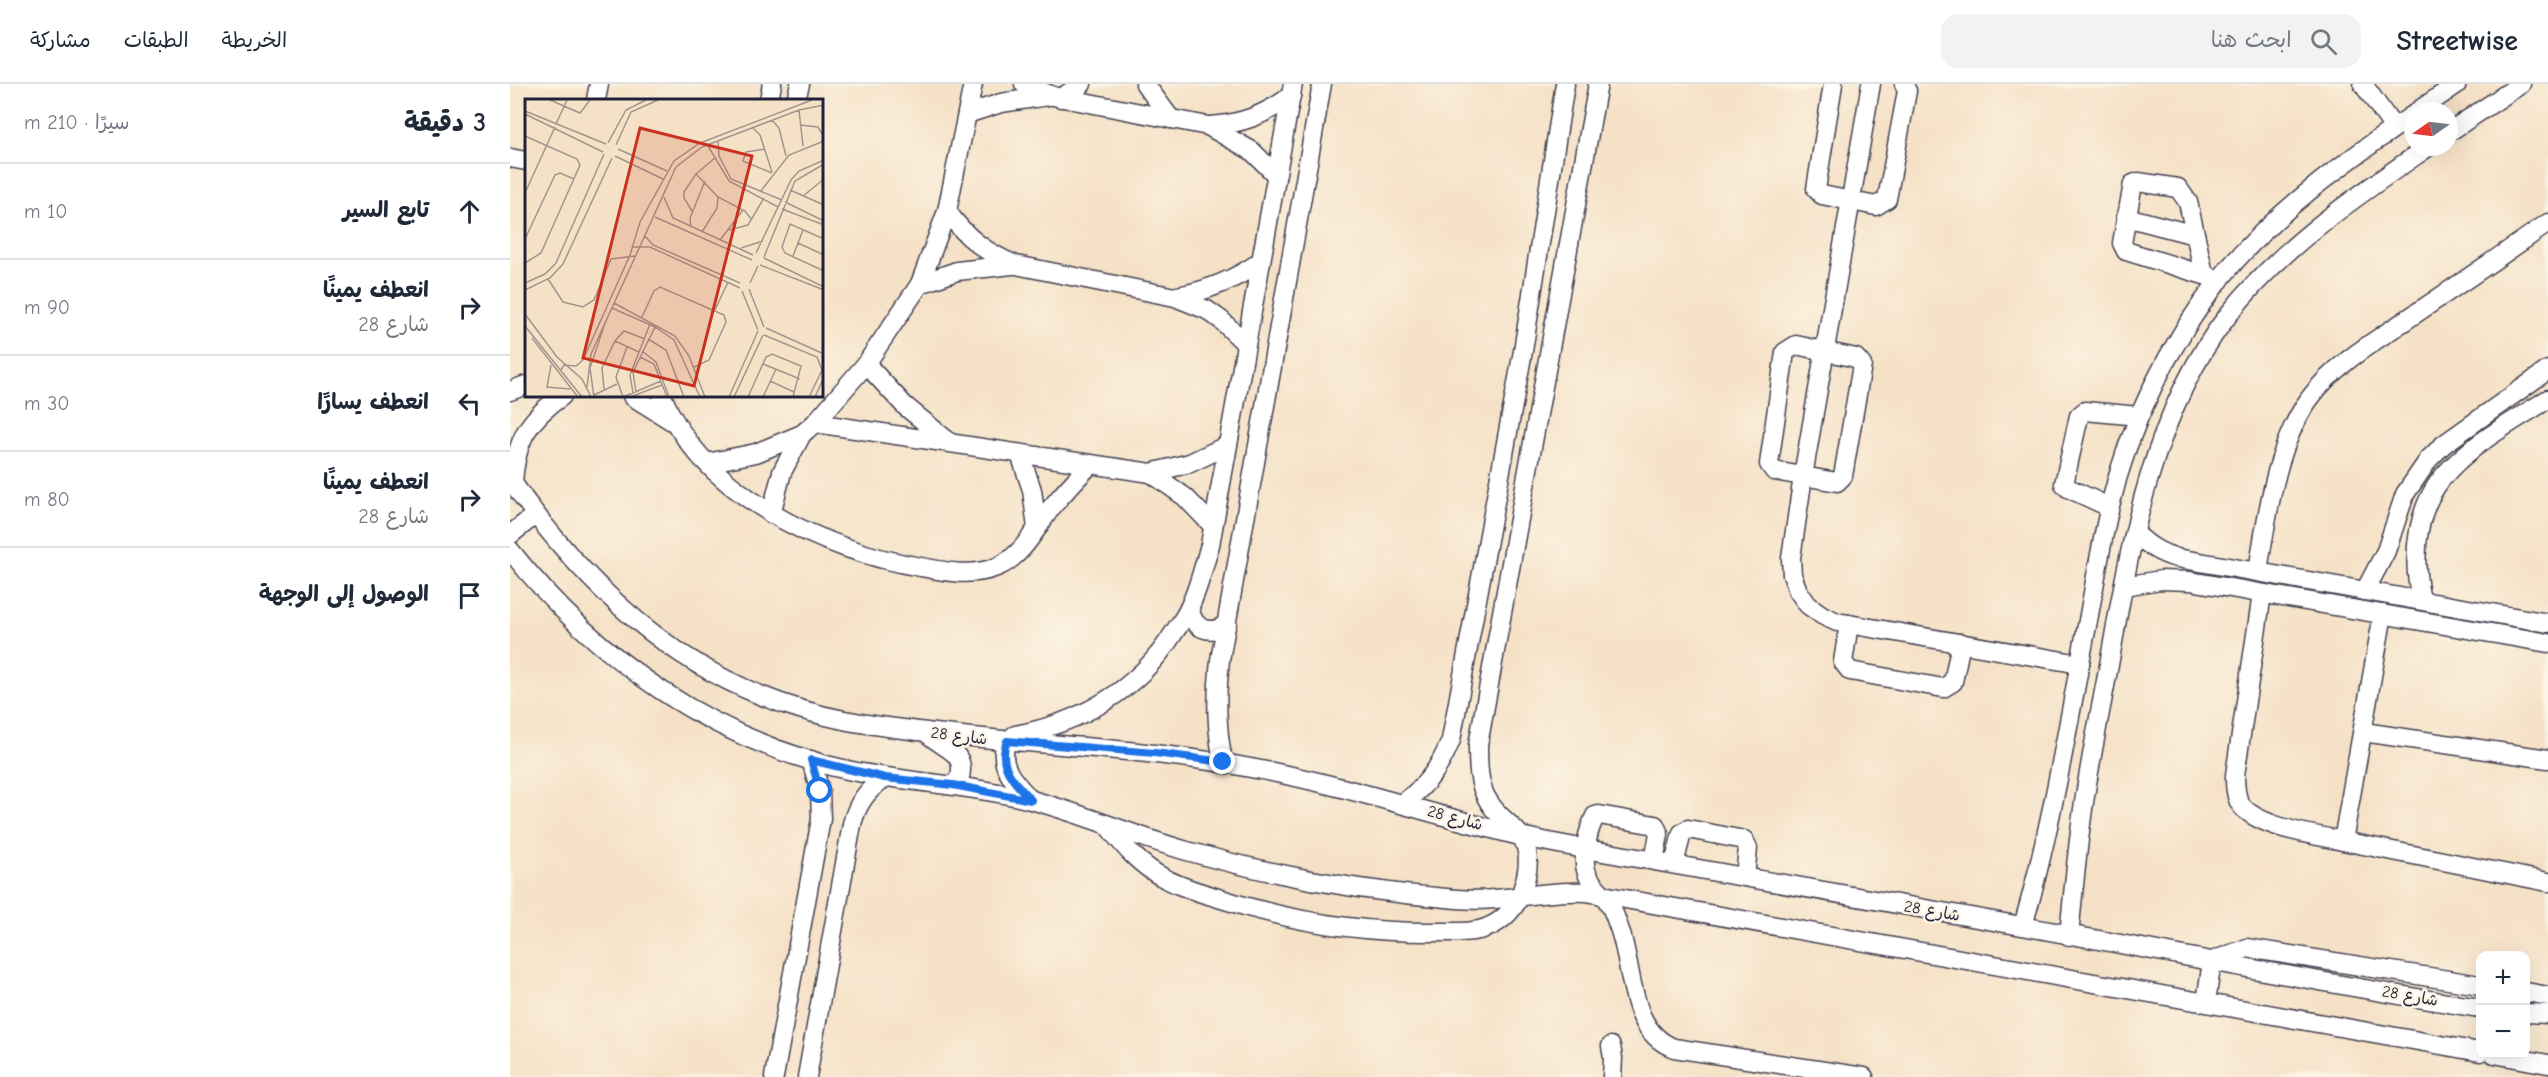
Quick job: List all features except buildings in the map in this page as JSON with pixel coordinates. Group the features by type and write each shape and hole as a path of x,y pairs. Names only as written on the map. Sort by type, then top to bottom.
{"street":[{"path":"596,99 599,84"},
{"path":"769,99 772,84"},
{"path":"796,99 800,84"},
{"path":"771,514 782,472 809,429 866,364 920,284 946,211 972,84"},
{"path":"1024,84 1057,97 1208,126 1235,123 1260,116 1292,90"},
{"path":"967,114 1018,99 1057,97 1082,84"},
{"path":"1145,84 1171,119"},
{"path":"1223,762 1217,729 1216,702 1227,624 1322,84"},
{"path":"1402,804 1432,777 1443,759 1455,721 1523,351 1565,84"},
{"path":"1108,826 1134,857 1165,879 1264,912 1338,926 1419,933 1470,932 1499,921 1515,905 1520,896 1528,867 1528,856 1521,836 1497,814 1487,801 1478,764 1480,726 1599,84"},
{"path":"1833,84 1816,185 1822,195 1876,206 1881,205 1887,199 1906,91 1904,84"},
{"path":"1871,84 1803,477 1791,558 1792,575 1798,591 1808,604 1822,615 1849,624 2080,664"},
{"path":"2363,84 2394,128"},
{"path":"2431,102 2457,84"},
{"path":"2458,126 2521,84"},
{"path":"1031,800 1008,774 1004,758 1007,741 1015,735 1075,718 1111,699 1147,667 1167,644 1190,608 1210,545 1226,446 1292,90"},
{"path":"2023,926 2042,862 2109,507 2139,416 2212,277 2307,192 2404,121"},
{"path":"1208,126 1252,151 1276,175"},
{"path":"2069,936 2083,809 2135,533 2155,460 2186,383 2229,314 2290,248 2350,201 2415,156"},
{"path":"510,158 525,161"},
{"path":"2135,183 2178,188 2188,202 2195,235 2212,277 2129,254 2122,243 2132,187 2135,183"},
{"path":"946,211 957,225 984,249 1016,265"},
{"path":"2126,217 2195,235"},
{"path":"2258,571 2269,507 2280,465 2293,431 2310,398 2336,371 2371,344 2548,223"},
{"path":"1175,297 1211,289 1237,277 1260,262"},
{"path":"920,284 957,271 996,265 1016,265 1175,297 1207,310 1228,325 1246,344"},
{"path":"1796,345 1825,351 1856,358 1862,364 1843,476 1832,483 1774,471 1768,460 1785,352 1796,345"},
{"path":"1523,351 1548,356"},
{"path":"866,364 905,406 951,443"},
{"path":"2365,591 2386,551 2402,502 2416,476 2444,444 2548,370"},
{"path":"510,391 525,385"},
{"path":"511,481 515,456 525,431 542,410 559,398"},
{"path":"635,398 676,423"},
{"path":"663,398 676,423 708,463 737,491 771,514 812,535 856,552 901,564 973,574 999,567 1020,551 1062,494 1092,464"},
{"path":"2421,600 2416,553 2424,512 2434,488 2450,468 2548,399"},
{"path":"2109,507 2064,484 2079,416 2085,411 2139,416"},
{"path":"708,463 756,453 809,429 951,443 1151,473 1190,463 1226,446"},
{"path":"1020,454 1032,490 1037,528"},
{"path":"1151,473 1185,497 1213,526"},
{"name":"شارع 28","path":"511,481 535,514 612,599 656,637 705,669 757,694 812,714 868,726 1007,741 1155,753 1223,762 1293,776 1521,836 2476,1007"},
{"path":"2402,502 2424,512"},
{"path":"510,535 535,514"},
{"path":"2135,533 2160,554 2548,623"},
{"path":"510,550 537,584 575,624 617,660 662,691 709,719 759,742 811,760 885,778 953,785 1031,800 1108,826 1229,862 1339,884 1461,900 1562,891 1603,895 2476,1051"},
{"path":"2124,586 2173,580 2383,614 2548,644"},
{"path":"2262,594 2235,775 2235,790 2240,804 2258,819 2343,841 2548,882"},
{"path":"1190,608 1193,621 1203,629 1216,630 1227,624"},
{"path":"2343,841 2383,614"},
{"path":"1849,624 1844,662 1850,671 1943,688 1953,682 1961,643"},
{"path":"1455,721 1480,726"},
{"path":"926,732 956,753 960,759 960,777 953,785"},
{"path":"2363,732 2548,759"},
{"path":"774,1077 822,805 817,774 811,760"},
{"path":"807,1077 852,824 860,802 875,783 885,778"},
{"path":"2053,802 2083,809"},
{"path":"1654,861 1659,834 1655,825 1599,815 1594,818 1585,859 1590,879 1603,895 1622,935 1647,1028 1659,1040 1674,1048 1864,1077"},
{"path":"1674,864 1682,833 1688,829 1744,840 1748,848 1745,877"},
{"path":"816,849 847,855"},
{"path":"2206,1002 2212,961 2241,949 2254,947 2476,984"},
{"path":"2530,993 2548,996"},
{"path":"2530,1013 2548,1014"},
{"path":"1611,1046 1612,1077"},
{"path":"2521,1059 2548,1064"}],"route":[{"path":"820,791 817,774 811,760 885,778 953,785 1031,800 1008,774 1004,758 1007,741 1088,746 1223,762"}]}
